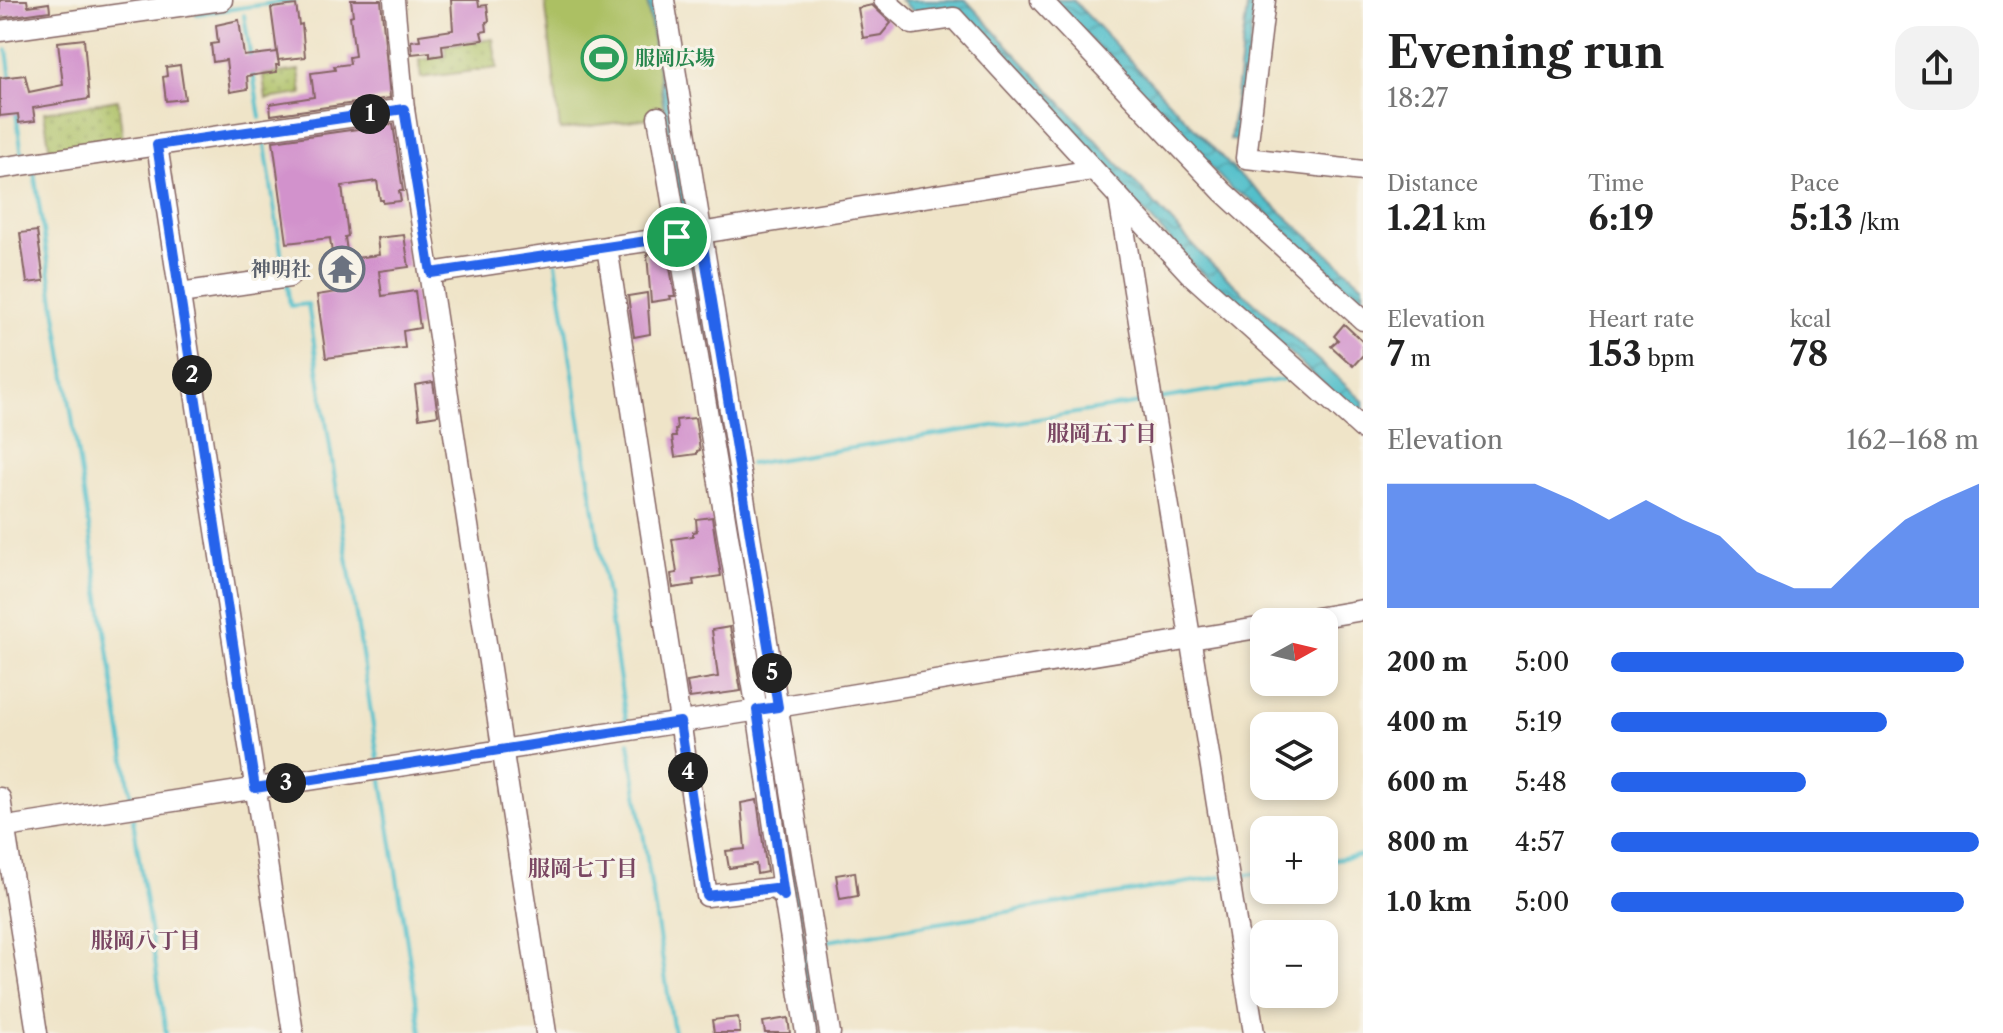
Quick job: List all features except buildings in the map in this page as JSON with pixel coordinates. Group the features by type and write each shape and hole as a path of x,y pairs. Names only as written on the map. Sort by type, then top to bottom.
{"street":[{"path":"0,31 222,0"},
{"path":"394,0 404,109 546,1033"},
{"path":"664,0 701,233 765,709 784,896 806,1033"},
{"path":"884,0 912,24 954,18 1189,273 1363,429"},
{"path":"1041,0 1223,192 1363,320"},
{"path":"1265,0 1246,158 1363,171"},
{"path":"0,168 404,109"},
{"path":"658,117 677,237 765,709 830,1033"},
{"path":"157,145 293,1033"},
{"path":"431,273 1093,170"},
{"path":"1119,198 1254,1033"},
{"path":"607,247 707,896 774,888 784,896"},
{"path":"180,293 289,277"},
{"path":"1338,614 1363,610"},
{"path":"2,827 765,709 1250,629"},
{"path":"0,798 2,827 37,1033"}],"green space":[{"name":"服岡広場","path":"545,0 647,0 665,116 560,130"},
{"path":"493,39 497,68 421,78 419,60 446,56 445,46"},
{"path":"299,70 302,94 266,99 263,75"},
{"path":"118,100 123,141 50,152 44,112"}],"water":[{"path":"647,0 654,0 820,1033 812,1033"},
{"path":"900,0 966,0 1204,257 1363,401 1363,420 1195,267 956,8 914,12"},
{"path":"1053,0 1073,0 1235,171 1363,285 1363,302 1249,198 1232,190"},
{"path":"1248,0 1255,0 1238,141 1230,140"}],"waterway":[{"path":"197,14 296,0"},
{"path":"244,15 251,60"},
{"path":"7,50 11,80"},
{"path":"253,73 260,118"},
{"path":"16,112 22,155"},
{"path":"264,138 284,272"},
{"path":"34,172 131,798"},
{"path":"556,263 626,720"},
{"path":"287,284 290,306 308,304 378,758"},
{"path":"1158,399 1293,378"},
{"path":"750,464 1146,402"},
{"path":"629,742 674,1033"},
{"path":"382,780 421,1033"},
{"path":"133,819 166,1033"},
{"path":"1338,859 1363,855"},
{"path":"1235,877 1250,874"},
{"path":"828,941 1221,877"}],"place":[{"name":"服岡広場","path":"604,58"},
{"name":"神明社","path":"342,269"}],"district":[{"name":"服岡五丁目","path":"1102,433"},
{"name":"服岡七丁目","path":"583,868"},
{"name":"服岡八丁目","path":"146,940"}],"route":[{"path":"404,109 431,273 677,237 701,233 778,707 757,710 784,896 774,888 707,896 680,722 255,788 157,145 404,109"}]}
